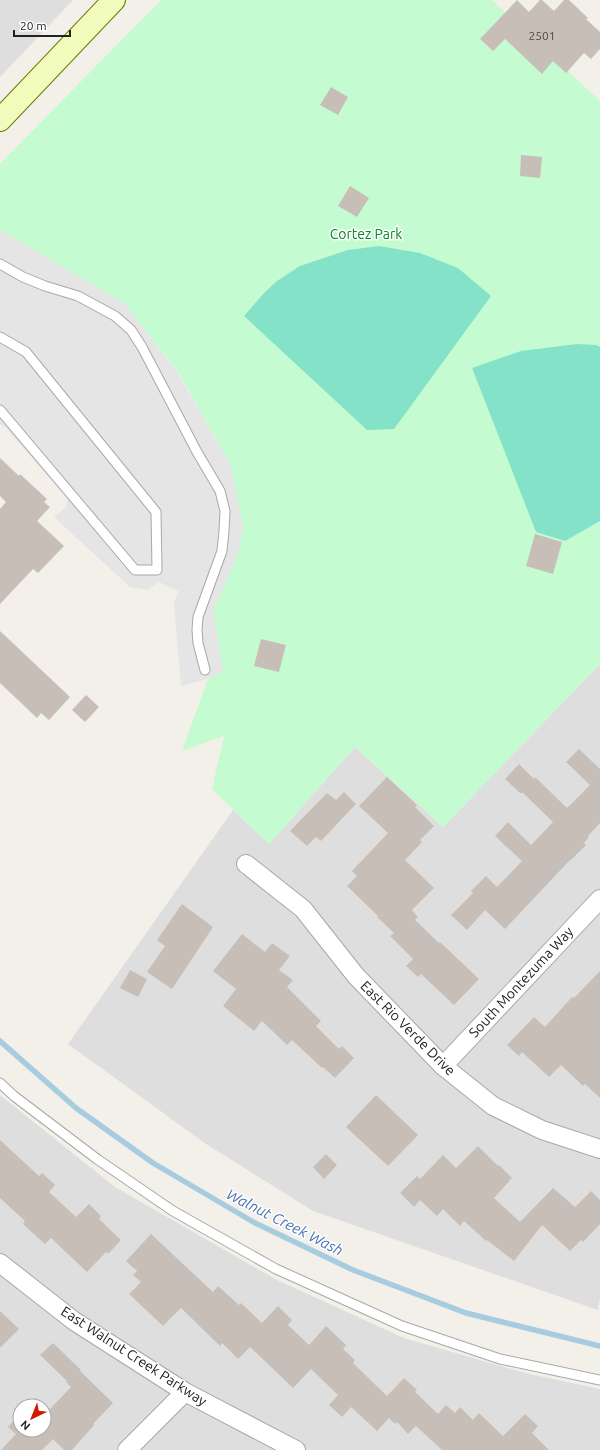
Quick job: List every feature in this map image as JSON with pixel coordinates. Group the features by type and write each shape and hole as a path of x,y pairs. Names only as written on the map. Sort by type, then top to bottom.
{"main road":[{"path":"0,120 114,0"}],"street":[{"name":"East Rio Verde Drive","path":"246,864 303,909 356,976 442,1066 493,1106 542,1130 600,1149"},
{"name":"South Montezuma Way","path":"442,1066 600,899"},
{"name":"East Walnut Creek Parkway","path":"0,1263 74,1321 185,1392 296,1450"},
{"path":"126,1450 185,1392"}],"lane":[{"path":"0,264 23,277 45,286 78,296 115,316 131,330 142,347 197,452 220,491 225,511 222,551 198,617 198,644 205,670"},
{"path":"0,337 26,352 156,512 157,570 135,570 0,410"},
{"path":"0,1083 14,1096 97,1160 173,1211 276,1269 402,1326 500,1358 600,1380"}],"shaded area":[{"path":"0,0 73,0 0,77"},
{"path":"0,230 125,304 179,375 231,466 243,527 238,554 213,610 223,671 208,679 181,686 174,603 178,591 159,582 148,590 130,587 54,517 66,507 68,499 4,426 0,424"},
{"path":"600,664 600,1298 598,1310 313,1211 206,1144 68,1044 233,810 269,844 355,747 443,827"},
{"path":"0,1095 115,1187 277,1280 404,1338 525,1373 600,1389 600,1450 0,1450"}],"green space":[{"name":"Cortez Park","path":"161,0 492,0 600,101 600,664 443,827 355,747 269,844 212,789 224,736 182,751 208,679 223,671 213,610 238,554 231,466 180,375 125,304 0,230 0,164"},
{"path":"379,246 420,253 458,268 491,296 394,429 367,430 244,316 277,281 300,266 348,250"},
{"path":"577,344 596,345 600,347 600,521 565,541 536,532 472,368 521,351"}],"building":[{"path":"517,0 529,12 540,0 542,0 554,11 564,0 569,0 600,32 600,49 591,59 584,53 566,73 553,61 542,74 505,39 493,51 480,39"},
{"path":"331,87 348,97 338,115 320,105"},
{"path":"521,155 542,157 540,178 520,176"},
{"path":"350,186 369,198 357,217 338,206"},
{"path":"0,458 47,499 44,502 50,507 37,521 64,546 38,573 33,569 0,604 0,509 6,502 0,496"},
{"path":"535,534 562,542 553,574 526,566"},
{"path":"0,631 70,697 49,720 41,713 37,718 0,683"},
{"path":"261,639 286,645 279,672 254,666"},
{"path":"86,695 99,707 85,722 72,710"},
{"path":"579,749 600,769 600,823 588,836 589,837 584,843 586,845 505,929 485,910 467,930 451,915 473,893 471,891 486,876 497,887 522,861 495,836 508,822 531,845 553,822 523,793 520,793 505,779 519,764 534,779 535,777 567,808 590,785 566,762"},
{"path":"387,777 417,805 415,807 434,826 420,840 422,842 405,860 434,888 412,910 418,917 415,920 479,979 454,1005 421,974 418,977 406,966 413,959 390,936 394,933 347,886 357,876 352,871 388,833 359,806"},
{"path":"344,792 356,804 321,841 316,837 307,846 290,831 327,793 336,800"},
{"path":"182,904 213,927 172,989 147,972 165,946 157,940"},
{"path":"242,934 265,952 272,943 290,956 279,970 293,980 287,987 321,1021 316,1026 339,1049 342,1046 354,1058 335,1078 292,1040 287,1045 262,1021 254,1031 223,1006 236,989 213,971"},
{"path":"130,970 147,979 138,997 120,988"},
{"path":"600,971 600,1098 585,1084 583,1086 561,1065 549,1077 522,1052 519,1056 507,1045 534,1017 545,1027 572,997 574,998"},
{"path":"376,1095 418,1135 388,1166 346,1127"},
{"path":"0,1140 39,1176 42,1173 55,1185 49,1192 76,1217 89,1204 101,1216 99,1219 121,1240 108,1254 106,1252 87,1272 51,1238 45,1244 23,1224 25,1221 0,1198"},
{"path":"478,1146 512,1178 494,1198 520,1222 553,1188 575,1207 591,1191 600,1200 600,1224 583,1242 581,1240 570,1251 542,1225 514,1261 487,1240 486,1241 464,1221 460,1226 443,1209 437,1216 420,1200 414,1207 400,1193 417,1176 420,1179 443,1155 456,1168"},
{"path":"326,1154 337,1165 324,1179 313,1167"},
{"path":"151,1234 213,1292 218,1286 239,1305 241,1303 262,1323 278,1306 292,1320 288,1325 309,1345 326,1326 346,1345 343,1349 355,1360 353,1363 387,1396 404,1378 417,1390 415,1392 438,1414 446,1405 455,1413 460,1407 473,1420 479,1413 503,1436 525,1414 538,1426 532,1433 549,1450 442,1450 416,1426 408,1434 397,1422 395,1424 389,1418 377,1431 351,1407 342,1417 329,1405 338,1395 311,1369 293,1388 250,1347 238,1359 222,1343 220,1346 181,1308 163,1326 129,1294 141,1282 133,1275 137,1271 126,1261"},
{"path":"0,1311 19,1329 0,1348"},
{"path":"53,1343 113,1403 93,1424 94,1425 72,1450 64,1450 53,1439 42,1450 1,1450 12,1438 52,1438 52,1407 71,1387 66,1382 67,1381 40,1355"},
{"path":"12,1423 12,1430 8,1427"}],"waterway":[{"name":"Walnut Creek Wash","path":"0,1041 76,1108 153,1163 255,1223 353,1270 466,1313 600,1346"}]}
